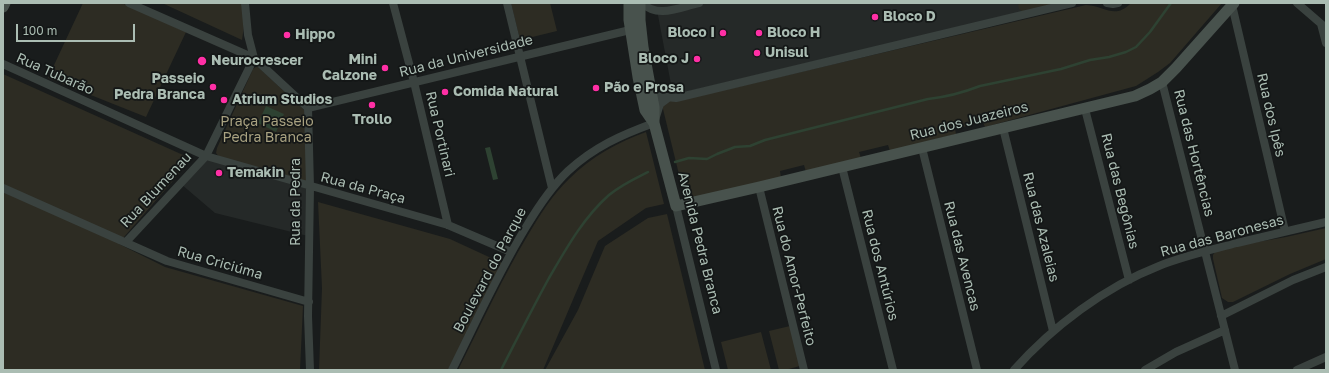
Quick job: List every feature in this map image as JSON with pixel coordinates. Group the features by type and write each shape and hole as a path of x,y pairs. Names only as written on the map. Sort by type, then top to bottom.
{"street":[{"path":"3,7 5,3"},
{"path":"129,3 254,58 308,108"},
{"path":"245,3 248,35 254,58"},
{"name":"Rua Portinari","path":"393,3 414,82 448,225"},
{"path":"507,3 552,188"},
{"name":"Avenida Pedra Branca","path":"629,3 630,30 638,77 645,110 654,123"},
{"path":"641,3 652,10 661,12 699,3"},
{"name":"Avenida Pedra Branca","path":"641,3 640,20 643,47 654,108 654,123 716,370"},
{"path":"651,93 657,96 676,98 1072,3"},
{"path":"1107,3 1118,3"},
{"path":"1297,3 1324,26 1326,43"},
{"name":"Rua dos Juazeiros","path":"676,206 1135,96 1162,82 1233,4"},
{"name":"Rua dos Ipês","path":"1233,4 1285,232"},
{"name":"Rua da Universidade","path":"308,108 630,30"},
{"name":"Rua Blumenau","path":"126,242 206,156 254,58"},
{"name":"Rua Tubarão","path":"3,64 206,156"},
{"name":"Rua das Hortências","path":"1162,82 1235,370"},
{"path":"654,123 660,104 668,98"},
{"name":"Rua da Pedra","path":"308,108 310,187 310,370"},
{"name":"Rua das Begônias","path":"1085,109 1129,280"},
{"name":"Boulevard do Parque","path":"452,370 511,252 538,207 552,188 567,172 597,148 624,134 654,123"},
{"name":"Rua das Azaleias","path":"1003,128 1053,332"},
{"name":"Rua das Avencas","path":"922,148 976,370"},
{"name":"Rua da Praça","path":"206,156 310,187 448,225 511,252"},
{"name":"Rua dos Antúrios","path":"842,167 893,370"},
{"name":"Rua do Amor-Perfeito","path":"759,187 804,370"},
{"name":"Rua Criciúma","path":"3,188 167,261 309,302"},
{"name":"Rua das Baronesas","path":"1014,370 1053,332 1093,302 1129,280 1159,266 1205,251 1326,222"},
{"path":"1221,316 1294,280 1326,267"},
{"path":"1145,370 1176,352 1225,330"},
{"path":"1297,370 1326,356"}],"shaded area":[{"name":"Unisul","path":"645,3 1059,3 673,95 657,10"},
{"path":"266,106 284,114 276,132 258,123"},
{"path":"490,147 498,179 493,180 485,148"},
{"path":"206,157 309,188 308,236 215,213 181,184"}],"green space":[{"path":"83,3 122,3 186,32 146,117 48,78"},
{"path":"162,3 243,3 244,26 242,40"},
{"path":"511,3 550,3 557,31 520,40"},
{"path":"1020,3 1057,3 1023,12 1019,9 1018,5"},
{"path":"1131,3 1222,3 1170,63 1136,86 985,127 983,122 955,129 956,134 890,151 888,145 859,152 861,158 806,172 804,165 780,171 781,178 691,199 684,195 662,105 665,101 677,101 1086,5 1110,11 1120,11"},
{"name":"Praça Passeio Pedra Branca","path":"257,66 304,110 308,182 219,157 216,153 253,69"},
{"path":"3,74 192,159 119,244 165,267 303,306 300,370 3,370"},
{"path":"646,132 664,204 646,208 598,241 543,370 458,370 518,251 552,198 577,171 586,164 615,145"},
{"path":"318,202 450,239 502,263 449,370 319,370 322,288"},
{"path":"667,214 705,370 545,370 578,310 605,246 648,218"},
{"path":"1326,228 1326,259 1290,274 1233,302 1228,302 1222,298 1213,259 1213,255 1217,249 1286,237"},
{"path":"790,326 800,366 779,370 769,331"},
{"path":"761,332 771,370 728,370 721,342"}],"waterway":[{"path":"675,162 689,158 707,159 735,147 750,146 765,140 928,99 967,91 980,86 1061,69 1090,60 1126,52 1136,47 1150,32 1171,3"},
{"path":"501,370 549,278 583,224 609,195 623,185 648,172"}],"place":[{"name":"Bloco D","path":"875,17"},
{"name":"Bloco I","path":"723,33"},
{"name":"Bloco H","path":"759,33"},
{"name":"Hippo","path":"287,35"},
{"name":"Unisul","path":"757,53"},
{"name":"Bloco J","path":"697,59"},
{"name":"Neurocrescer","path":"202,61"},
{"name":"Mini Calzone","path":"385,68"},
{"name":"Passeio Pedra Branca","path":"213,87"},
{"name":"Pão e Prosa","path":"596,88"},
{"name":"Comida Natural","path":"445,92"},
{"name":"Atrium Studios","path":"224,100"},
{"name":"Trollo","path":"372,105"},
{"name":"Temakin","path":"219,173"}]}
